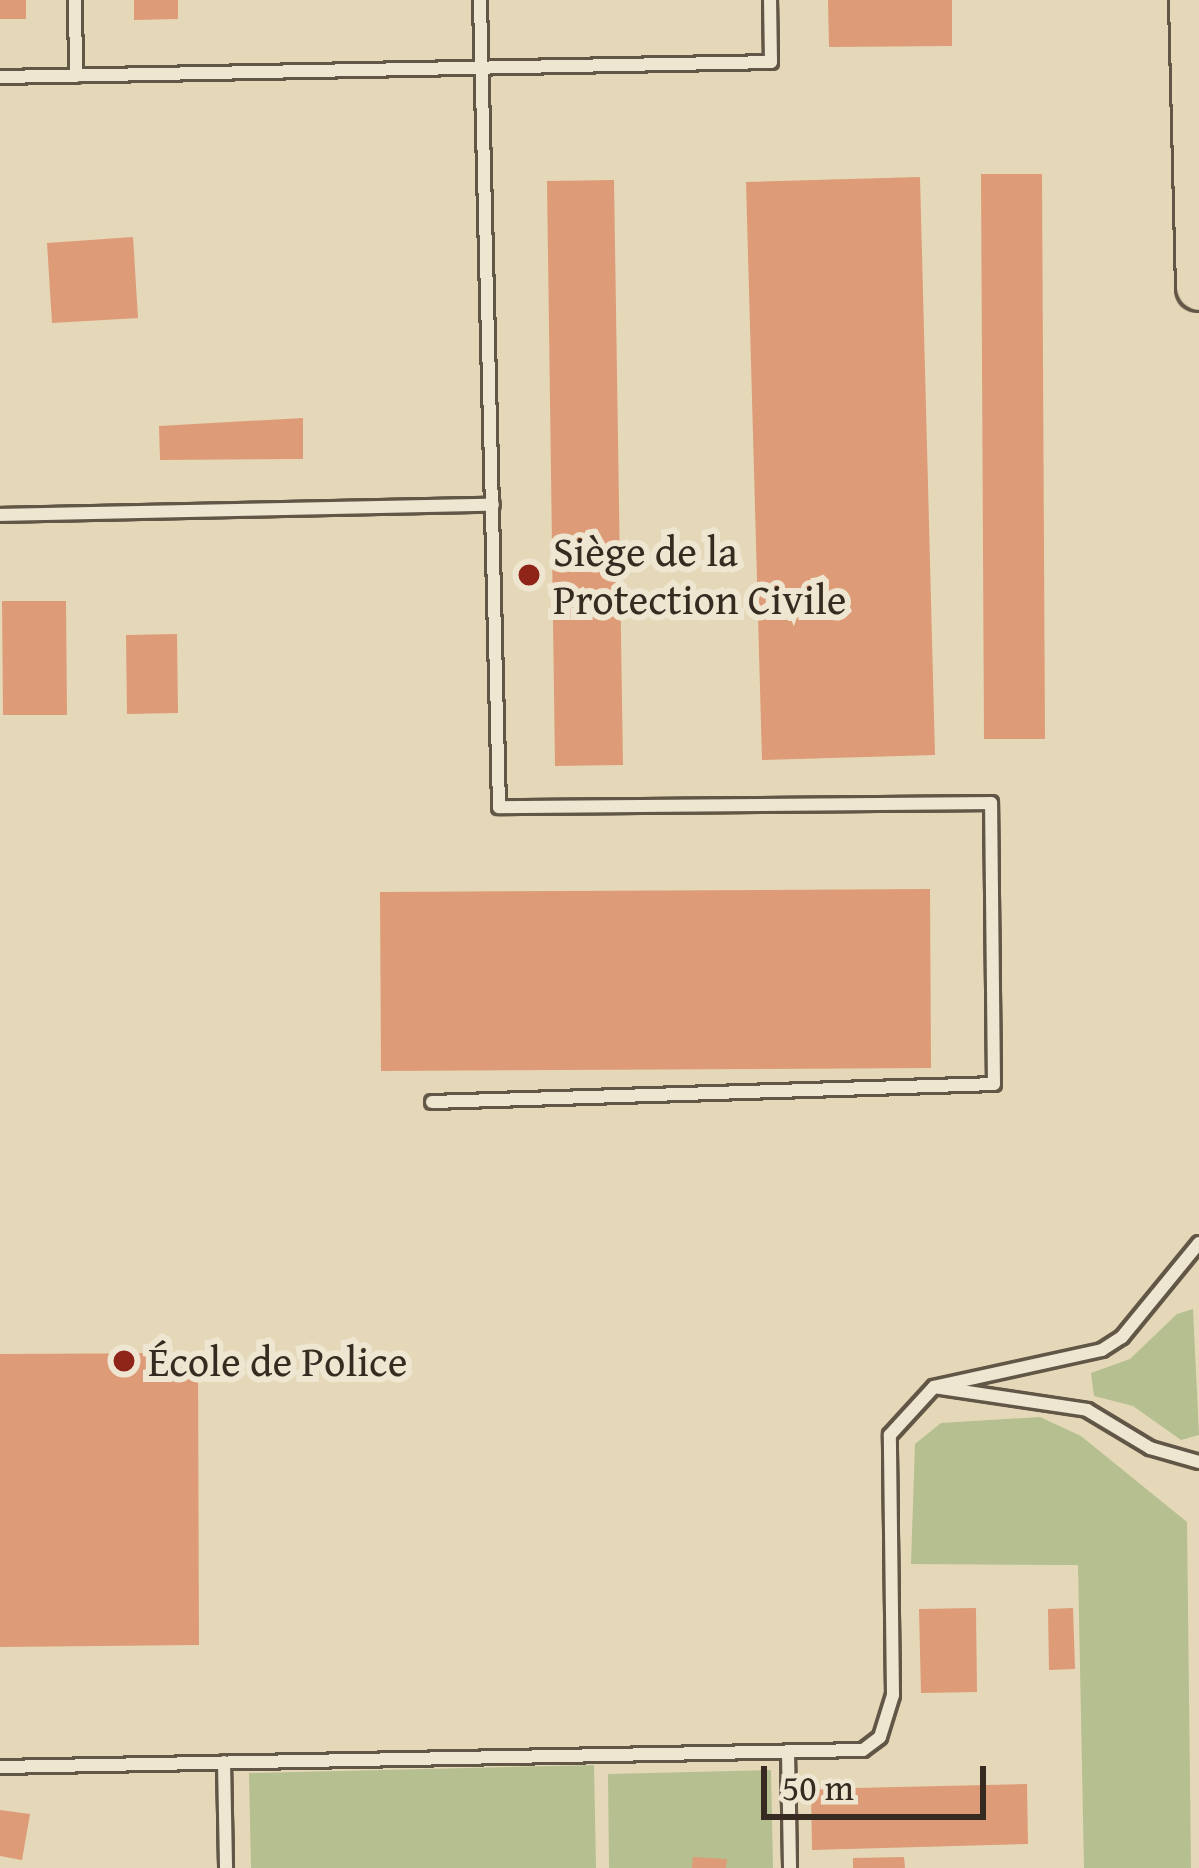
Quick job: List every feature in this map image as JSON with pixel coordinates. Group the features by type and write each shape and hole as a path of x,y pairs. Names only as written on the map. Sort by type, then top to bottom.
{"highway":[{"path":"1192,0 1199,287"}],"lane":[{"path":"75,0 76,76"},
{"path":"432,1102 994,1084 991,803 499,807 480,0"},
{"path":"0,77 770,62 770,0"},
{"path":"0,515 493,505"},
{"path":"0,1767 863,1750 890,1719 886,1468 904,1411 934,1387 1102,1350 1122,1337 1199,1243"},
{"path":"934,1387 1087,1410 1150,1448 1199,1462"},
{"path":"788,1752 790,1868"},
{"path":"224,1762 226,1868"}],"green space":[{"path":"1193,1309 1199,1435 1181,1440 1133,1406 1094,1396 1091,1373 1130,1359 1177,1314"},
{"path":"1040,1417 1081,1436 1187,1522 1191,1868 1084,1868 1078,1565 911,1564 915,1444 941,1423"},
{"path":"594,1765 596,1868 251,1868 249,1773"},
{"path":"771,1770 773,1868 609,1868 608,1774"}],"building":[{"path":"0,0 26,0 26,19 0,19"},
{"path":"134,0 178,0 178,19 134,20"},
{"path":"828,0 952,0 952,46 829,47"},
{"path":"981,174 1042,174 1045,739 984,739"},
{"path":"920,177 935,755 762,760 746,182"},
{"path":"614,180 623,765 555,766 547,181"},
{"path":"133,237 138,318 52,323 47,243"},
{"path":"303,418 303,459 160,460 159,426"},
{"path":"2,601 66,601 67,715 3,715"},
{"path":"177,634 178,713 127,714 126,635"},
{"path":"930,889 931,1068 381,1071 380,892"},
{"path":"198,1353 199,1645 0,1647 0,1354"},
{"path":"976,1608 977,1692 921,1693 919,1609"},
{"path":"1073,1608 1075,1669 1049,1670 1048,1609"},
{"path":"1027,1784 1028,1844 812,1850 811,1789"},
{"path":"0,1810 30,1814 22,1860 0,1856"},
{"path":"693,1857 727,1859 726,1868 692,1868"},
{"path":"904,1857 905,1868 853,1868 853,1858"}],"place":[{"name":"Siège de la Protection Civile","path":"529,575"},
{"name":"École de Police","path":"124,1361"}]}
